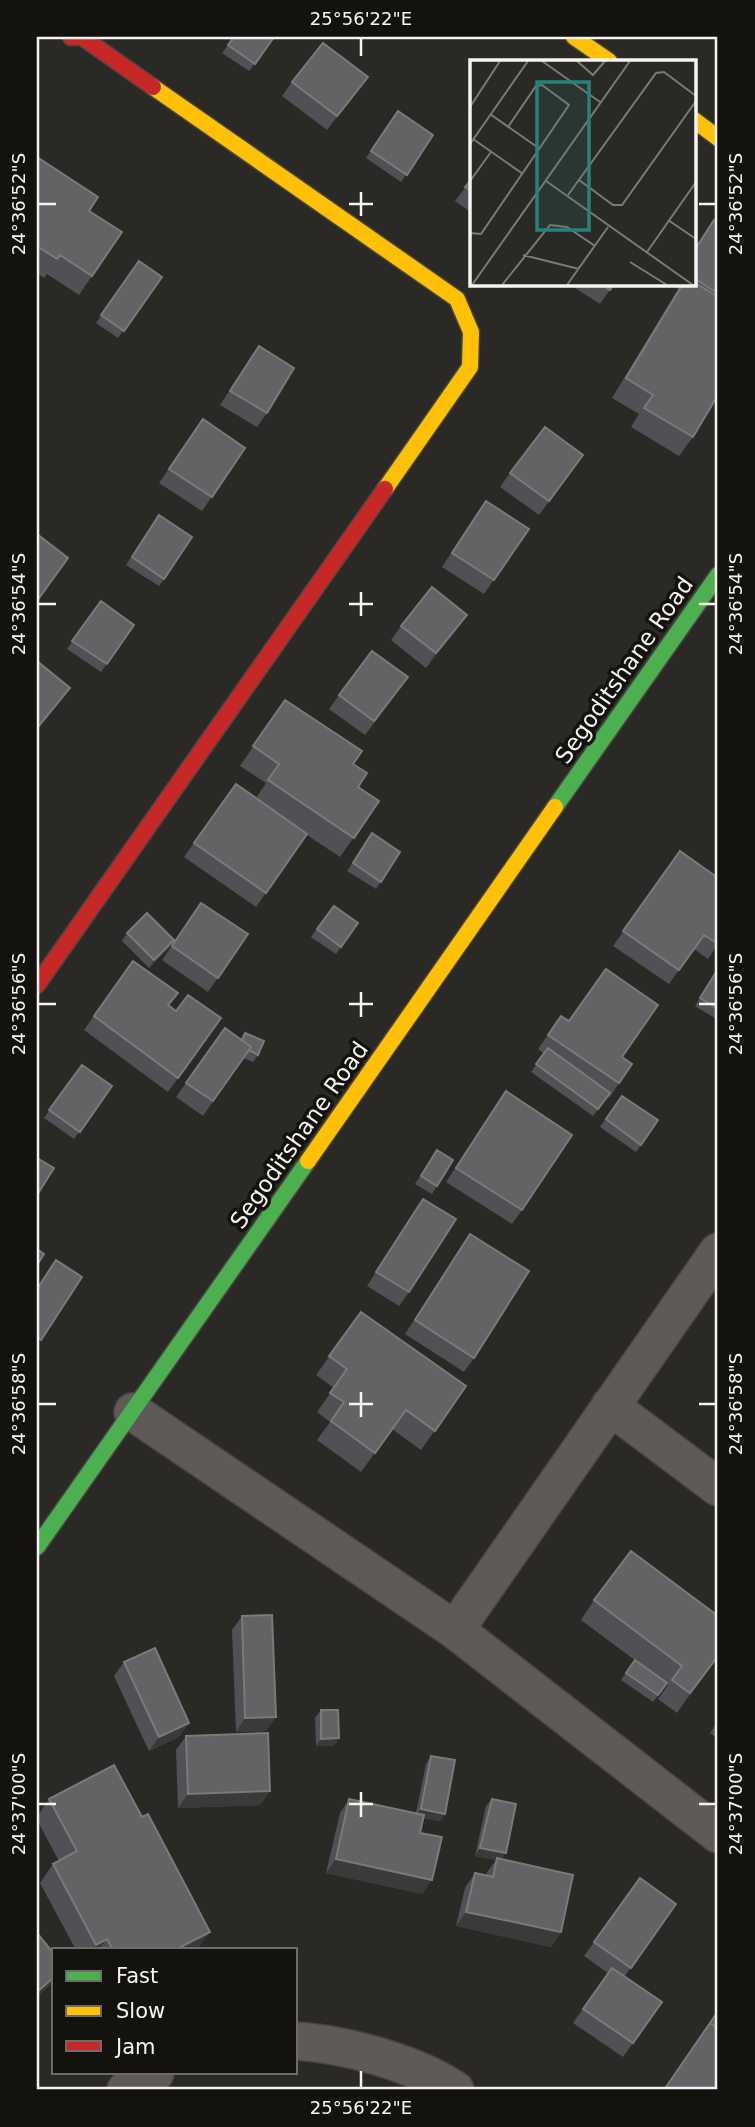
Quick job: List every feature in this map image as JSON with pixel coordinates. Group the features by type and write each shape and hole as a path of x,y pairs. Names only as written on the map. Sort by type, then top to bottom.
{"street":[{"path":"42,967 470,367 471,332 457,299 82,37 71,37"},
{"path":"574,37 608,60"},
{"path":"696,122 718,138"},
{"name":"Segoditshane Road","path":"37,1547 718,575"},
{"path":"455,1630 718,1252"},
{"path":"610,1406 718,1487"},
{"path":"133,1412 455,1630 718,1834"},
{"path":"298,2041 321,2042 378,2057 437,2078 455,2090"},
{"path":"126,2090 153,2074"}],"building":[{"path":"234,37 274,37 255,64 228,45"},
{"path":"323,43 368,77 337,116 292,82"},
{"path":"398,111 433,135 407,175 371,151"},
{"path":"37,157 98,197 89,211 122,232 92,276 60,255 57,259 37,246"},
{"path":"714,220 718,223 718,294 696,279 696,248"},
{"path":"139,261 162,277 124,331 101,315"},
{"path":"696,283 718,297 718,395 693,437 644,408 653,395 626,378 682,285"},
{"path":"259,346 294,368 267,413 230,391"},
{"path":"203,419 245,448 212,497 169,469"},
{"path":"545,427 583,455 549,501 510,473"},
{"path":"486,501 529,529 494,580 452,553"},
{"path":"159,515 192,537 164,579 132,557"},
{"path":"37,534 68,558 37,601"},
{"path":"432,587 467,615 436,653 401,626"},
{"path":"101,601 134,625 107,664 72,641"},
{"path":"372,651 408,677 374,721 339,695"},
{"path":"37,661 70,688 37,728"},
{"path":"285,700 362,751 353,764 367,773 358,787 379,801 354,838 268,780 279,764 253,746"},
{"path":"236,784 307,834 266,893 194,843"},
{"path":"372,833 400,852 381,882 353,863"},
{"path":"680,851 718,878 718,944 704,935 679,970 623,931"},
{"path":"201,903 248,934 218,978 172,946"},
{"path":"334,906 358,923 341,947 317,929"},
{"path":"147,913 174,940 154,960 127,933"},
{"path":"133,961 178,993 168,1005 176,1011 188,995 221,1018 178,1078 94,1016"},
{"path":"606,969 658,1005 622,1057 632,1064 619,1083 548,1035 561,1016 569,1021"},
{"path":"718,969 718,1009 700,998"},
{"path":"225,1028 251,1047 213,1101 186,1083"},
{"path":"245,1033 264,1041 258,1055 249,1050 251,1047 242,1040"},
{"path":"548,1048 610,1093 598,1109 536,1064"},
{"path":"82,1065 112,1086 80,1132 49,1110"},
{"path":"506,1091 572,1135 522,1210 456,1168"},
{"path":"622,1096 658,1120 641,1145 606,1119"},
{"path":"437,1150 453,1160 437,1186 421,1176"},
{"path":"37,1158 54,1168 37,1195"},
{"path":"423,1199 456,1219 409,1292 376,1272"},
{"path":"470,1234 529,1271 474,1358 415,1320"},
{"path":"37,1249 44,1254 37,1265"},
{"path":"56,1260 82,1277 41,1340 37,1337 37,1289"},
{"path":"361,1312 466,1386 435,1431 406,1410 375,1453 331,1421 344,1402 330,1393 347,1369 329,1356"},
{"path":"631,1551 718,1616 718,1656 690,1693 672,1680 682,1666 594,1600"},
{"path":"272,1615 276,1717 245,1718 242,1616"},
{"path":"155,1648 189,1723 159,1737 124,1662"},
{"path":"635,1660 667,1683 658,1695 626,1673"},
{"path":"321,1710 338,1710 339,1738 321,1739"},
{"path":"268,1733 270,1791 188,1794 186,1736"},
{"path":"431,1756 455,1760 445,1814 421,1809"},
{"path":"114,1765 142,1817 148,1814 210,1932 179,1948 112,1948 107,1939 96,1945 53,1864 77,1851 49,1799"},
{"path":"349,1799 424,1815 420,1833 442,1837 432,1880 336,1859"},
{"path":"492,1799 516,1804 506,1853 480,1848"},
{"path":"497,1858 573,1875 561,1932 466,1912 475,1873 493,1877"},
{"path":"640,1878 676,1904 631,1968 594,1942"},
{"path":"37,1933 52,1952 52,1979 37,1992"},
{"path":"612,1968 662,2002 633,2043 583,2009"},
{"path":"718,2011 718,2029 710,2023"},
{"path":"710,2023 718,2029 718,2090 664,2090"}],"traffic: fast":[{"path":"555,807 718,575"},
{"path":"37,1547 308,1161"}],"traffic: slow":[{"path":"574,37 608,60"},
{"path":"153,87 457,299 471,332 470,367 385,489"},
{"path":"696,122 718,138"},
{"path":"308,1161 555,807"}],"traffic: jam":[{"path":"71,37 82,37 153,87"},
{"path":"37,985 385,489"}]}
